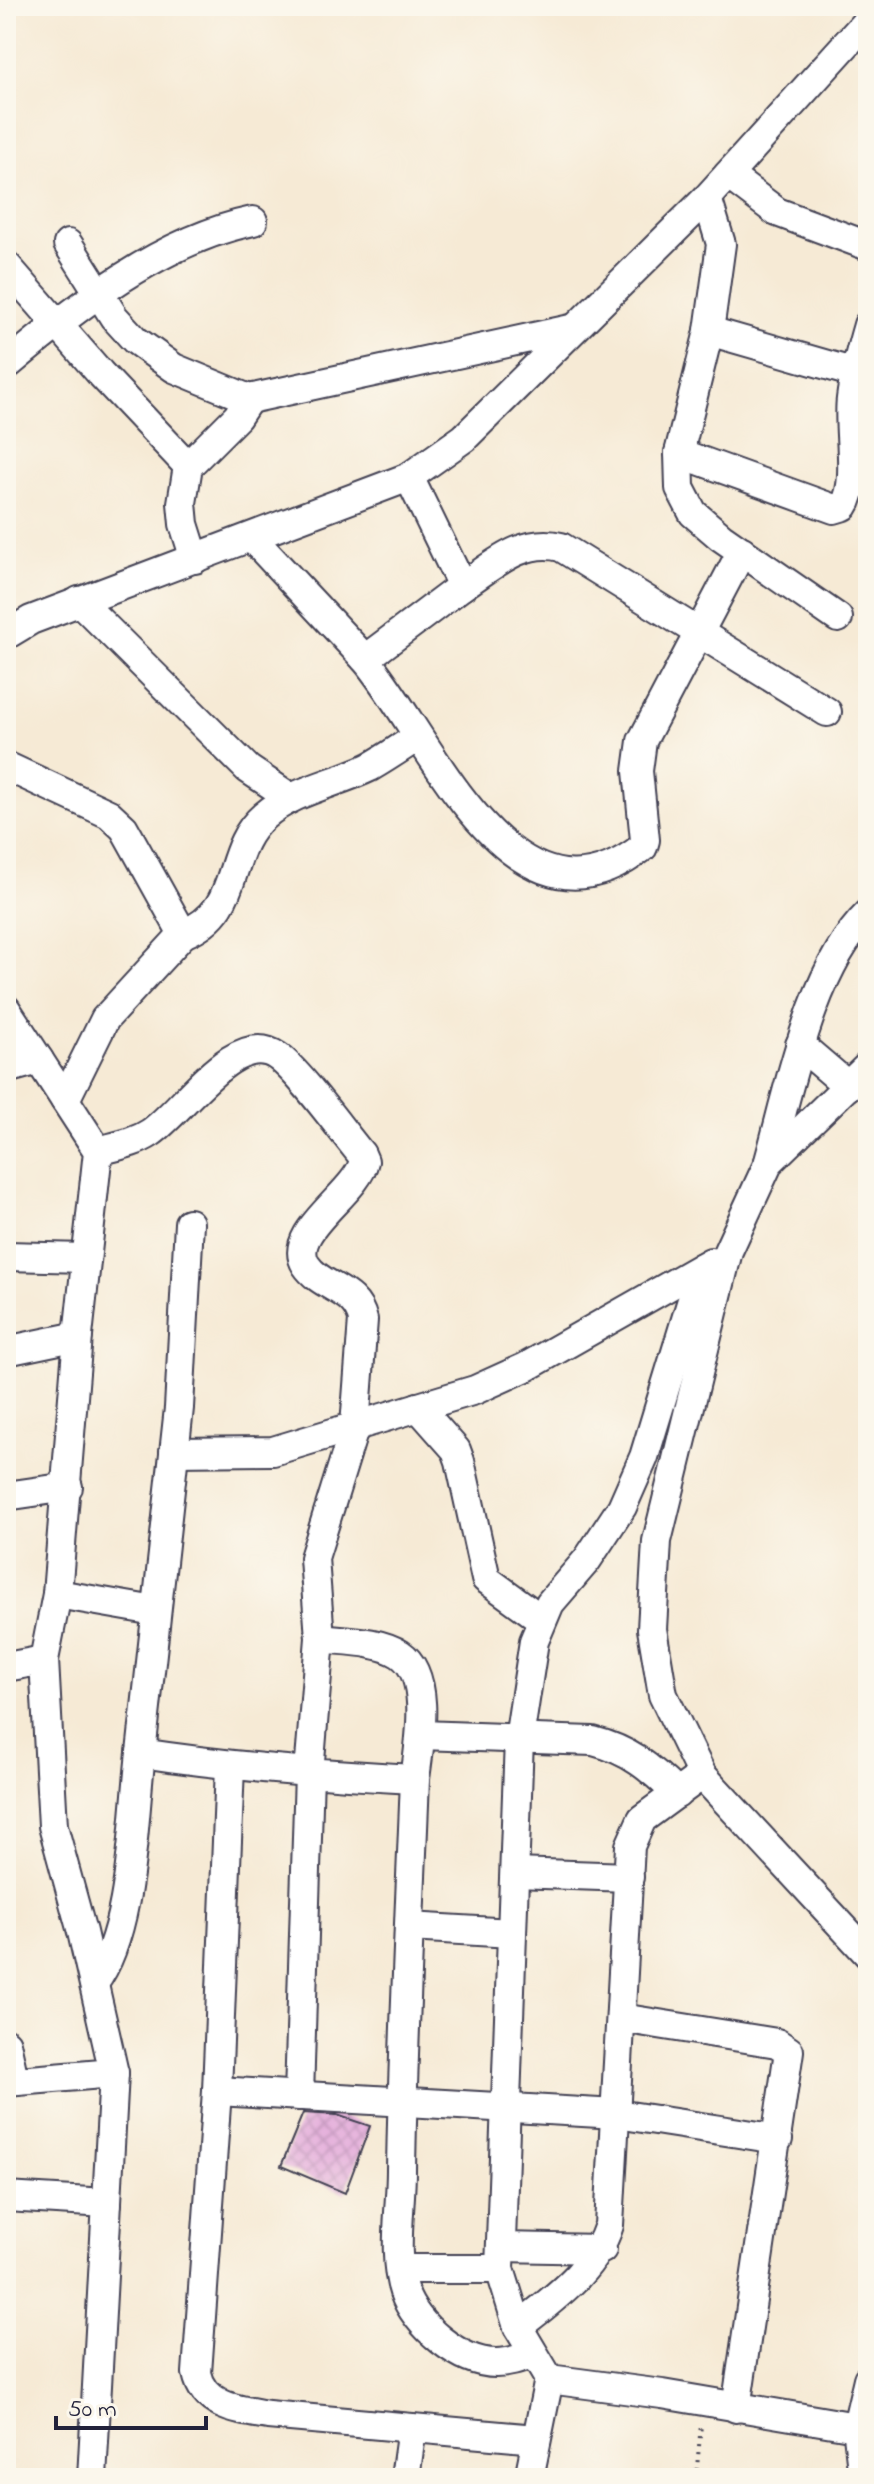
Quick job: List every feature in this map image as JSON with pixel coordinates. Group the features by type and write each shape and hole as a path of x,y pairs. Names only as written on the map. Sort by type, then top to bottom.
{"street":[{"path":"6,635 31,620 79,601 409,477 464,438 707,198 868,20"},
{"path":"728,175 777,212 868,246"},
{"path":"707,198 721,244 709,331 679,453 677,470 685,501 693,513 742,551 838,618"},
{"path":"6,366 99,293 201,236 253,221"},
{"path":"68,244 99,293 135,340 174,368 249,399 572,329"},
{"path":"6,265 59,322 100,373 188,466"},
{"path":"679,453 839,509 849,497 850,413 855,373 868,325"},
{"path":"709,331 855,373"},
{"path":"195,559 184,524 182,503 188,466 237,417 249,399"},
{"path":"409,477 462,586"},
{"path":"252,538 365,659 388,688 417,737 487,830 509,851 539,868 563,875 591,873 643,847 645,840 638,771 642,741 742,551"},
{"path":"365,659 462,586 526,545 542,542 561,547 827,712"},
{"path":"79,601 248,769 291,798"},
{"path":"65,1100 105,1019 183,934 201,927 215,915 251,830 265,815 291,798 370,767 417,737"},
{"path":"6,766 109,814 124,828 183,934"},
{"path":"868,914 829,971 800,1045 769,1162 728,1251 657,1541 652,1629 663,1695 702,1775 868,1954"},
{"path":"6,1009 98,1151 78,1336 57,1594 44,1660 53,1826 114,2073 92,2478"},
{"path":"800,1045 848,1086"},
{"path":"98,1151 149,1134 195,1094 215,1071 241,1052 254,1048 279,1057 364,1161 358,1178 309,1230 302,1245 302,1258 308,1268 360,1306 363,1332 355,1426 314,1558 320,1638 309,1773 299,2096"},
{"path":"6,1069 39,1060"},
{"path":"769,1162 868,1066"},
{"path":"94,1983 115,1949 122,1918 174,1452 189,1223"},
{"path":"174,1452 273,1451 475,1390 526,1367 728,1251"},
{"path":"6,1256 86,1258"},
{"path":"702,1267 644,1457 622,1507 587,1560 550,1603 534,1641 519,1739 500,2258 518,2327 549,2379 862,2428"},
{"path":"6,1351 78,1336"},
{"path":"418,1407 456,1450 486,1579 541,1619"},
{"path":"6,1496 68,1487"},
{"path":"57,1594 155,1611"},
{"path":"320,1638 379,1646 401,1655 420,1682 421,1735 415,1779 402,2102 403,2290 413,2311 436,2336 470,2357 494,2364 532,2355"},
{"path":"6,1667 44,1660"},
{"path":"421,1735 593,1741 619,1748 641,1761 677,1794"},
{"path":"141,1753 230,1766 415,1779"},
{"path":"230,1766 217,2091 197,2373 200,2386 210,2398 233,2409 536,2439"},
{"path":"518,2327 553,2298 602,2249 609,2225 633,1832 642,1819 702,1775"},
{"path":"515,1873 629,1877"},
{"path":"409,1927 512,1933"},
{"path":"621,2018 785,2046 790,2059 736,2408"},
{"path":"6,2043 10,2081 114,2073"},
{"path":"217,2091 617,2114 778,2139"},
{"path":"6,2197 107,2203"},
{"path":"401,2269 602,2249"},
{"path":"529,2478 549,2379"},
{"path":"863,2478 862,2428 868,2379"},
{"path":"405,2478 412,2428"}],"path":[{"path":"696,2478 704,2402"}],"building":[{"path":"303,2113 337,2115 370,2126 345,2193 281,2166"}]}
